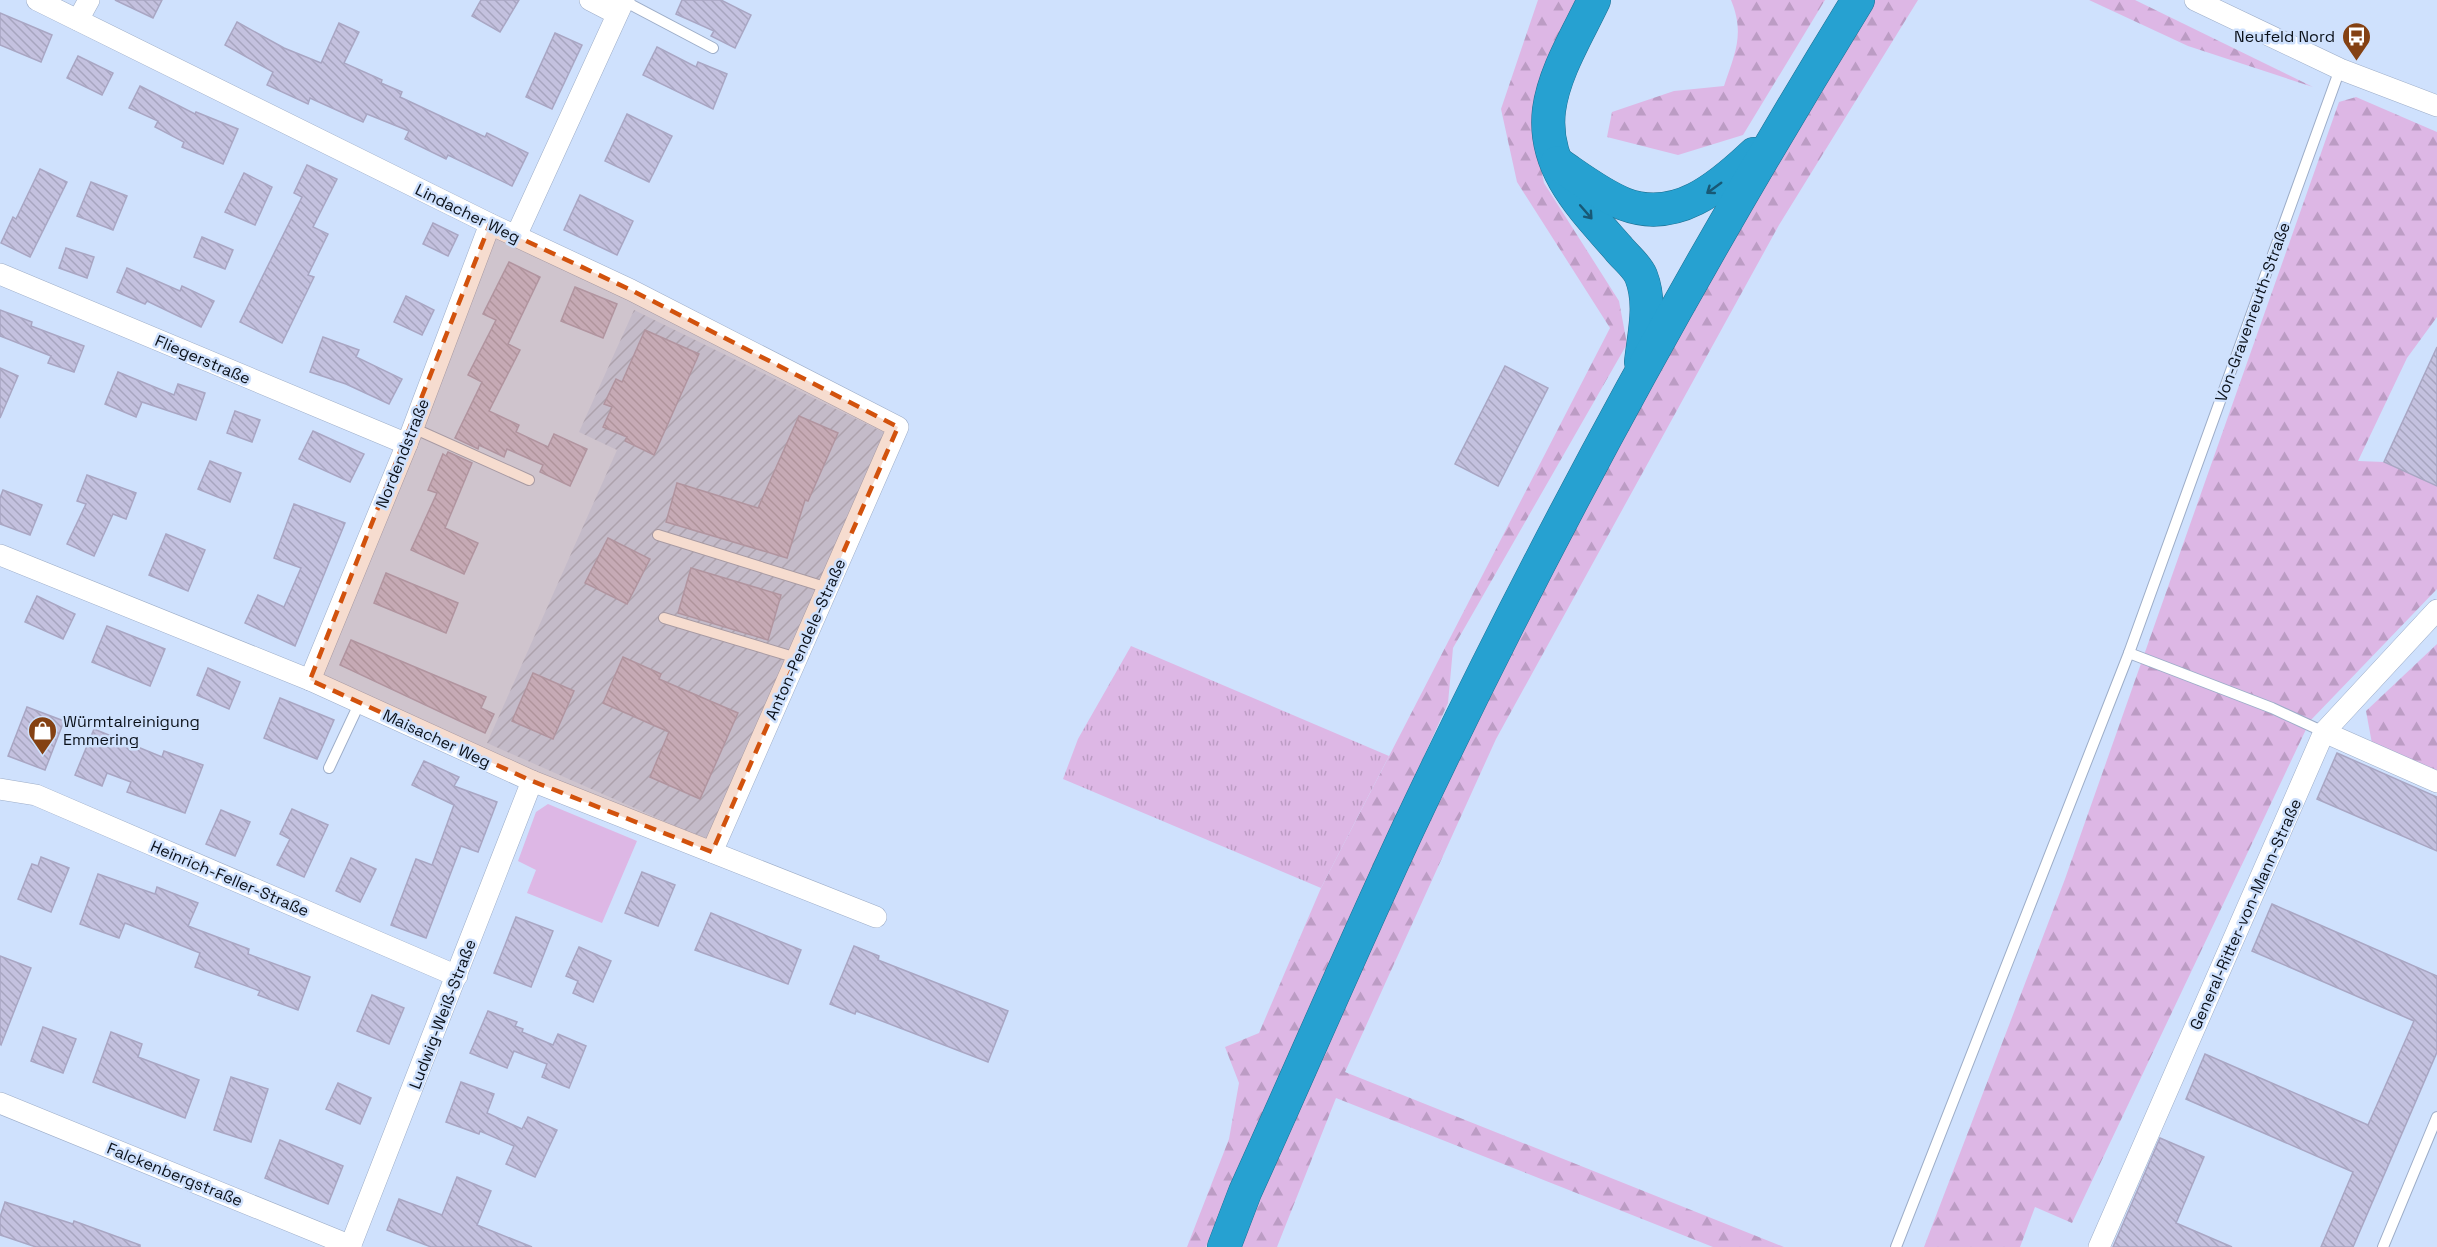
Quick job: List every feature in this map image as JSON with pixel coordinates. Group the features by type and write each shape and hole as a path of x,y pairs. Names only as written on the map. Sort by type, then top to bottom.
{"highway":[{"path":"1594,0 1560,73 1549,109 1549,140 1570,194 1641,275 1647,304 1639,378"},
{"path":"1224,1247 1245,1192 1408,830 1552,539 1774,136 1858,0"},
{"path":"1556,162 1625,204 1660,211 1699,199 1732,175 1774,136"}],"street":[{"name":"Lindacher Weg","path":"37,0 490,225 631,290 898,427"},
{"path":"78,20 88,0"},
{"path":"516,236 622,5 590,0"},
{"path":"2195,0 2340,69 2437,106"},
{"name":"Nordendstraße","path":"310,680 410,436 490,225"},
{"name":"Fliegerstraße","path":"0,274 410,436"},
{"name":"Anton-Pendele-Straße","path":"712,852 898,427"},
{"name":"Maisacher Weg","path":"0,555 310,680 532,781 876,916"},
{"name":"General-Ritter-von-Mann-Straße","path":"2099,1247 2324,732 2437,610"},
{"path":"2324,732 2437,782"},
{"name":"Ludwig-Weiß-Straße","path":"350,1246 532,781"},
{"name":"Heinrich-Feller-Straße","path":"0,789 36,795 457,976"},
{"name":"Falckenbergstraße","path":"0,1103 350,1246"}],"lane":[{"path":"622,5 713,48"},
{"name":"Von-Gravenreuth-Straße","path":"1896,1247 2129,653 2340,69"},
{"path":"410,436 529,480"},
{"path":"657,535 828,588"},
{"path":"664,618 797,658"},
{"path":"2129,653 2272,708 2324,732"},
{"path":"329,768 360,702"},
{"path":"2383,1247 2437,1118"}],"highlighted area":[{"path":"490,224 631,290 898,427 712,852 532,781 310,680"}],"shaded area":[{"path":"634,310 887,434 707,840 487,743 617,450 579,432"}],"green space":[{"path":"1538,0 1577,0 1534,132 1544,183 1619,301 1627,344 1453,648 1448,703 1230,1186 1206,1247 1187,1247 1229,1139 1239,1083 1225,1047 1259,1033 1321,888 1610,328 1517,182 1501,109"},
{"path":"1731,0 1825,0 1743,135 1678,155 1607,137 1612,112 1674,91 1724,86 1735,53 1738,33"},
{"path":"1870,0 1918,0 1779,225 1496,739 1345,1072 1784,1247 1713,1247 1336,1098 1277,1247 1238,1247 1477,712 1637,401"},
{"path":"2089,0 2135,0 2313,87 2188,46"},
{"path":"2356,97 2437,132 2437,317 2407,358 2358,461 2384,462 2437,486 2437,589 2310,721 2072,1223 2035,1207 2020,1247 1924,1247 2065,879 2339,102"},
{"path":"2437,644 2437,777 2373,749 2366,711"},
{"path":"1131,646 1389,756 1321,888 1063,779 1078,739"},
{"path":"548,804 637,841 602,923 527,893 536,870 518,861 536,812"}],"building":[{"path":"115,0 162,0 153,18"},
{"path":"481,0 519,0 500,32 472,16"},
{"path":"682,0 721,0 751,15 735,48 711,36 714,31 676,14"},
{"path":"0,13 52,35 41,62 0,45"},
{"path":"237,22 284,48 321,63 339,23 359,32 344,63 402,92 400,97 485,137 487,133 528,153 512,186 448,155 446,159 405,139 409,131 367,114 363,122 310,98 308,104 267,85 273,72 225,45"},
{"path":"555,33 582,45 552,109 526,97"},
{"path":"657,47 696,67 698,62 727,74 713,109 643,75"},
{"path":"78,56 113,73 102,95 67,78"},
{"path":"140,86 195,114 196,112 238,129 223,164 182,147 184,142 155,127 158,121 129,108"},
{"path":"627,114 672,136 649,182 605,161"},
{"path":"307,165 337,179 313,227 328,234 308,275 314,277 282,343 240,322 302,197 294,193"},
{"path":"40,169 67,182 30,257 1,243 13,217 16,219"},
{"path":"244,173 272,187 255,225 225,212"},
{"path":"91,182 127,196 113,230 77,216"},
{"path":"580,195 633,221 617,255 564,230"},
{"path":"433,223 458,235 448,256 423,244"},
{"path":"202,237 233,250 225,269 194,257"},
{"path":"66,248 94,257 87,278 59,268"},
{"path":"509,262 540,277 508,344 520,350 489,411 519,425 516,432 548,447 554,434 587,449 570,486 540,472 543,465 507,449 504,457 479,445 478,449 455,438 482,382 468,375 496,320 483,314"},
{"path":"127,268 180,291 182,286 214,301 201,327 147,301 145,304 117,292"},
{"path":"575,287 617,304 603,338 561,321"},
{"path":"406,296 434,310 422,335 394,322"},
{"path":"0,310 32,322 31,326 84,346 74,372 48,363 51,356 0,336"},
{"path":"645,330 699,354 654,455 625,441 627,437 603,427 612,407 604,404 616,379 622,382"},
{"path":"323,337 359,350 356,357 402,379 389,404 346,384 310,372"},
{"path":"2437,347 2437,486 2384,462"},
{"path":"1505,366 1548,388 1498,486 1455,464"},
{"path":"0,368 18,376 0,418"},
{"path":"118,372 174,395 178,384 205,393 196,420 142,402 136,417 105,404"},
{"path":"235,411 260,420 252,442 227,433"},
{"path":"799,416 838,433 808,501 805,500 787,558 666,522 677,483 758,508"},
{"path":"313,431 364,454 350,482 299,459"},
{"path":"448,452 472,463 445,528 478,543 464,574 411,550 437,493 428,490 443,454 446,456"},
{"path":"210,461 241,473 230,502 198,489"},
{"path":"87,475 136,493 126,519 113,514 94,556 67,544 86,504 77,501"},
{"path":"3,490 42,505 30,535 0,524 0,498"},
{"path":"294,504 345,523 295,646 245,623 258,595 284,607 301,568 274,558"},
{"path":"166,534 205,550 188,591 149,575"},
{"path":"608,538 650,559 627,604 585,583"},
{"path":"691,568 781,595 768,640 678,613"},
{"path":"386,573 458,603 446,633 374,603"},
{"path":"37,596 75,614 63,639 25,622"},
{"path":"107,626 165,649 150,686 92,662"},
{"path":"351,640 486,697 481,708 494,714 485,733 340,665"},
{"path":"623,657 661,674 659,679 738,713 700,799 650,777 669,732 603,703"},
{"path":"208,668 240,682 229,709 197,695"},
{"path":"533,673 574,691 553,739 512,721"},
{"path":"280,698 334,720 317,759 264,738"},
{"path":"27,707 64,721 45,770 8,756"},
{"path":"94,729 162,757 164,751 203,765 185,813 127,792 131,782 107,773 102,786 75,775"},
{"path":"2337,753 2437,797 2437,851 2317,799"},
{"path":"424,761 459,777 454,786 497,802 478,852 461,846 426,938 391,925 416,859 432,865 454,805 412,785"},
{"path":"292,809 328,825 304,877 277,865 290,839 280,834"},
{"path":"221,810 250,822 235,856 206,844"},
{"path":"41,857 69,868 51,912 18,899 32,864 38,866"},
{"path":"351,858 376,869 360,902 336,891"},
{"path":"642,872 675,885 658,926 625,913"},
{"path":"98,874 155,894 157,887 198,903 188,926 249,949 248,954 310,977 298,1010 258,995 260,991 195,967 200,953 125,923 119,938 80,924"},
{"path":"2272,904 2437,976 2437,1052 2353,1247 2321,1247 2353,1172 2186,1099 2205,1054 2368,1125 2414,1021 2252,951"},
{"path":"711,913 801,950 788,984 695,950"},
{"path":"516,917 553,931 531,987 494,973"},
{"path":"854,946 879,956 878,960 1008,1011 988,1062 856,1011 855,1014 830,1004"},
{"path":"579,947 611,961 593,1002 573,993 578,981 566,976"},
{"path":"0,956 31,968 1,1045 0,1044"},
{"path":"372,995 404,1008 389,1044 357,1031"},
{"path":"488,1011 517,1022 515,1026 523,1029 522,1032 553,1045 558,1034 586,1046 569,1088 542,1077 547,1064 514,1051 507,1068 470,1053"},
{"path":"43,1027 76,1039 63,1073 31,1061"},
{"path":"111,1032 142,1044 138,1057 199,1080 185,1118 93,1082"},
{"path":"231,1077 268,1089 251,1142 214,1130"},
{"path":"461,1082 494,1094 487,1113 522,1129 528,1117 557,1130 535,1177 506,1164 514,1146 480,1131 479,1134 446,1122"},
{"path":"338,1083 371,1098 360,1124 326,1109"},
{"path":"2160,1138 2204,1157 2176,1223 2232,1247 2113,1247"},
{"path":"280,1140 343,1166 328,1204 265,1178"},
{"path":"457,1177 491,1191 477,1225 532,1247 431,1247 387,1230 399,1199 442,1215"},
{"path":"5,1202 73,1224 74,1221 140,1245 140,1247 36,1247 0,1235 0,1217"}],"place":[{"name":"Neufeld Nord","path":"2356,62"},
{"name":"Würmtalreinigung Emmering","path":"42,756"}]}
